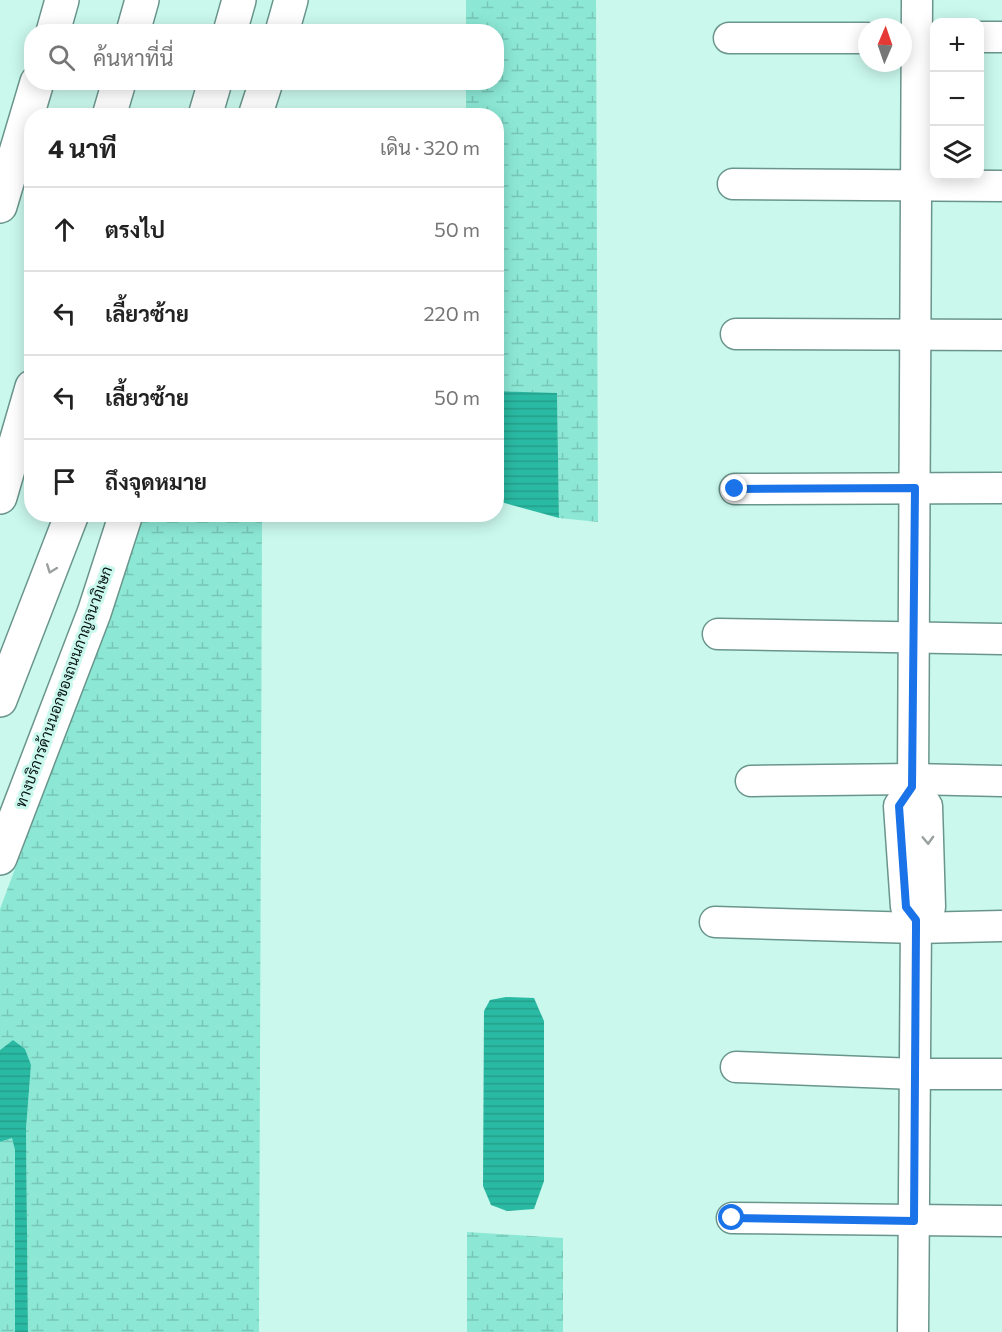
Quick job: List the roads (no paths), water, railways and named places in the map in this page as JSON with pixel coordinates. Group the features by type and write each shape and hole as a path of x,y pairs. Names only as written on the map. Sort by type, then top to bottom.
{"main road":[{"path":"55,24 62,0"},
{"path":"135,24 142,0"},
{"path":"232,24 239,0"},
{"path":"284,24 291,0"},
{"path":"29,108 35,90"},
{"path":"111,108 117,90"},
{"path":"207,108 213,90"},
{"path":"258,108 263,90"},
{"path":"0,206 24,126"},
{"path":"0,497 24,414"},
{"path":"0,700 69,522"},
{"name":"ทางบริการด้านนอกของถนนกาญจนาภิเษก","path":"0,858 94,613 123,522"}],"street":[{"path":"913,1332 916,924 930,907 927,806 912,783 917,0"},
{"path":"984,37 1002,37"},
{"path":"729,38 858,38"},
{"path":"733,184 1002,186"},
{"path":"736,334 1002,335"},
{"path":"735,489 1002,488"},
{"path":"718,634 1002,639"},
{"path":"751,781 912,783 1002,781"},
{"path":"715,922 1002,926"},
{"path":"736,1067 915,1074 1002,1074"},
{"path":"732,1218 1002,1221"}]}
